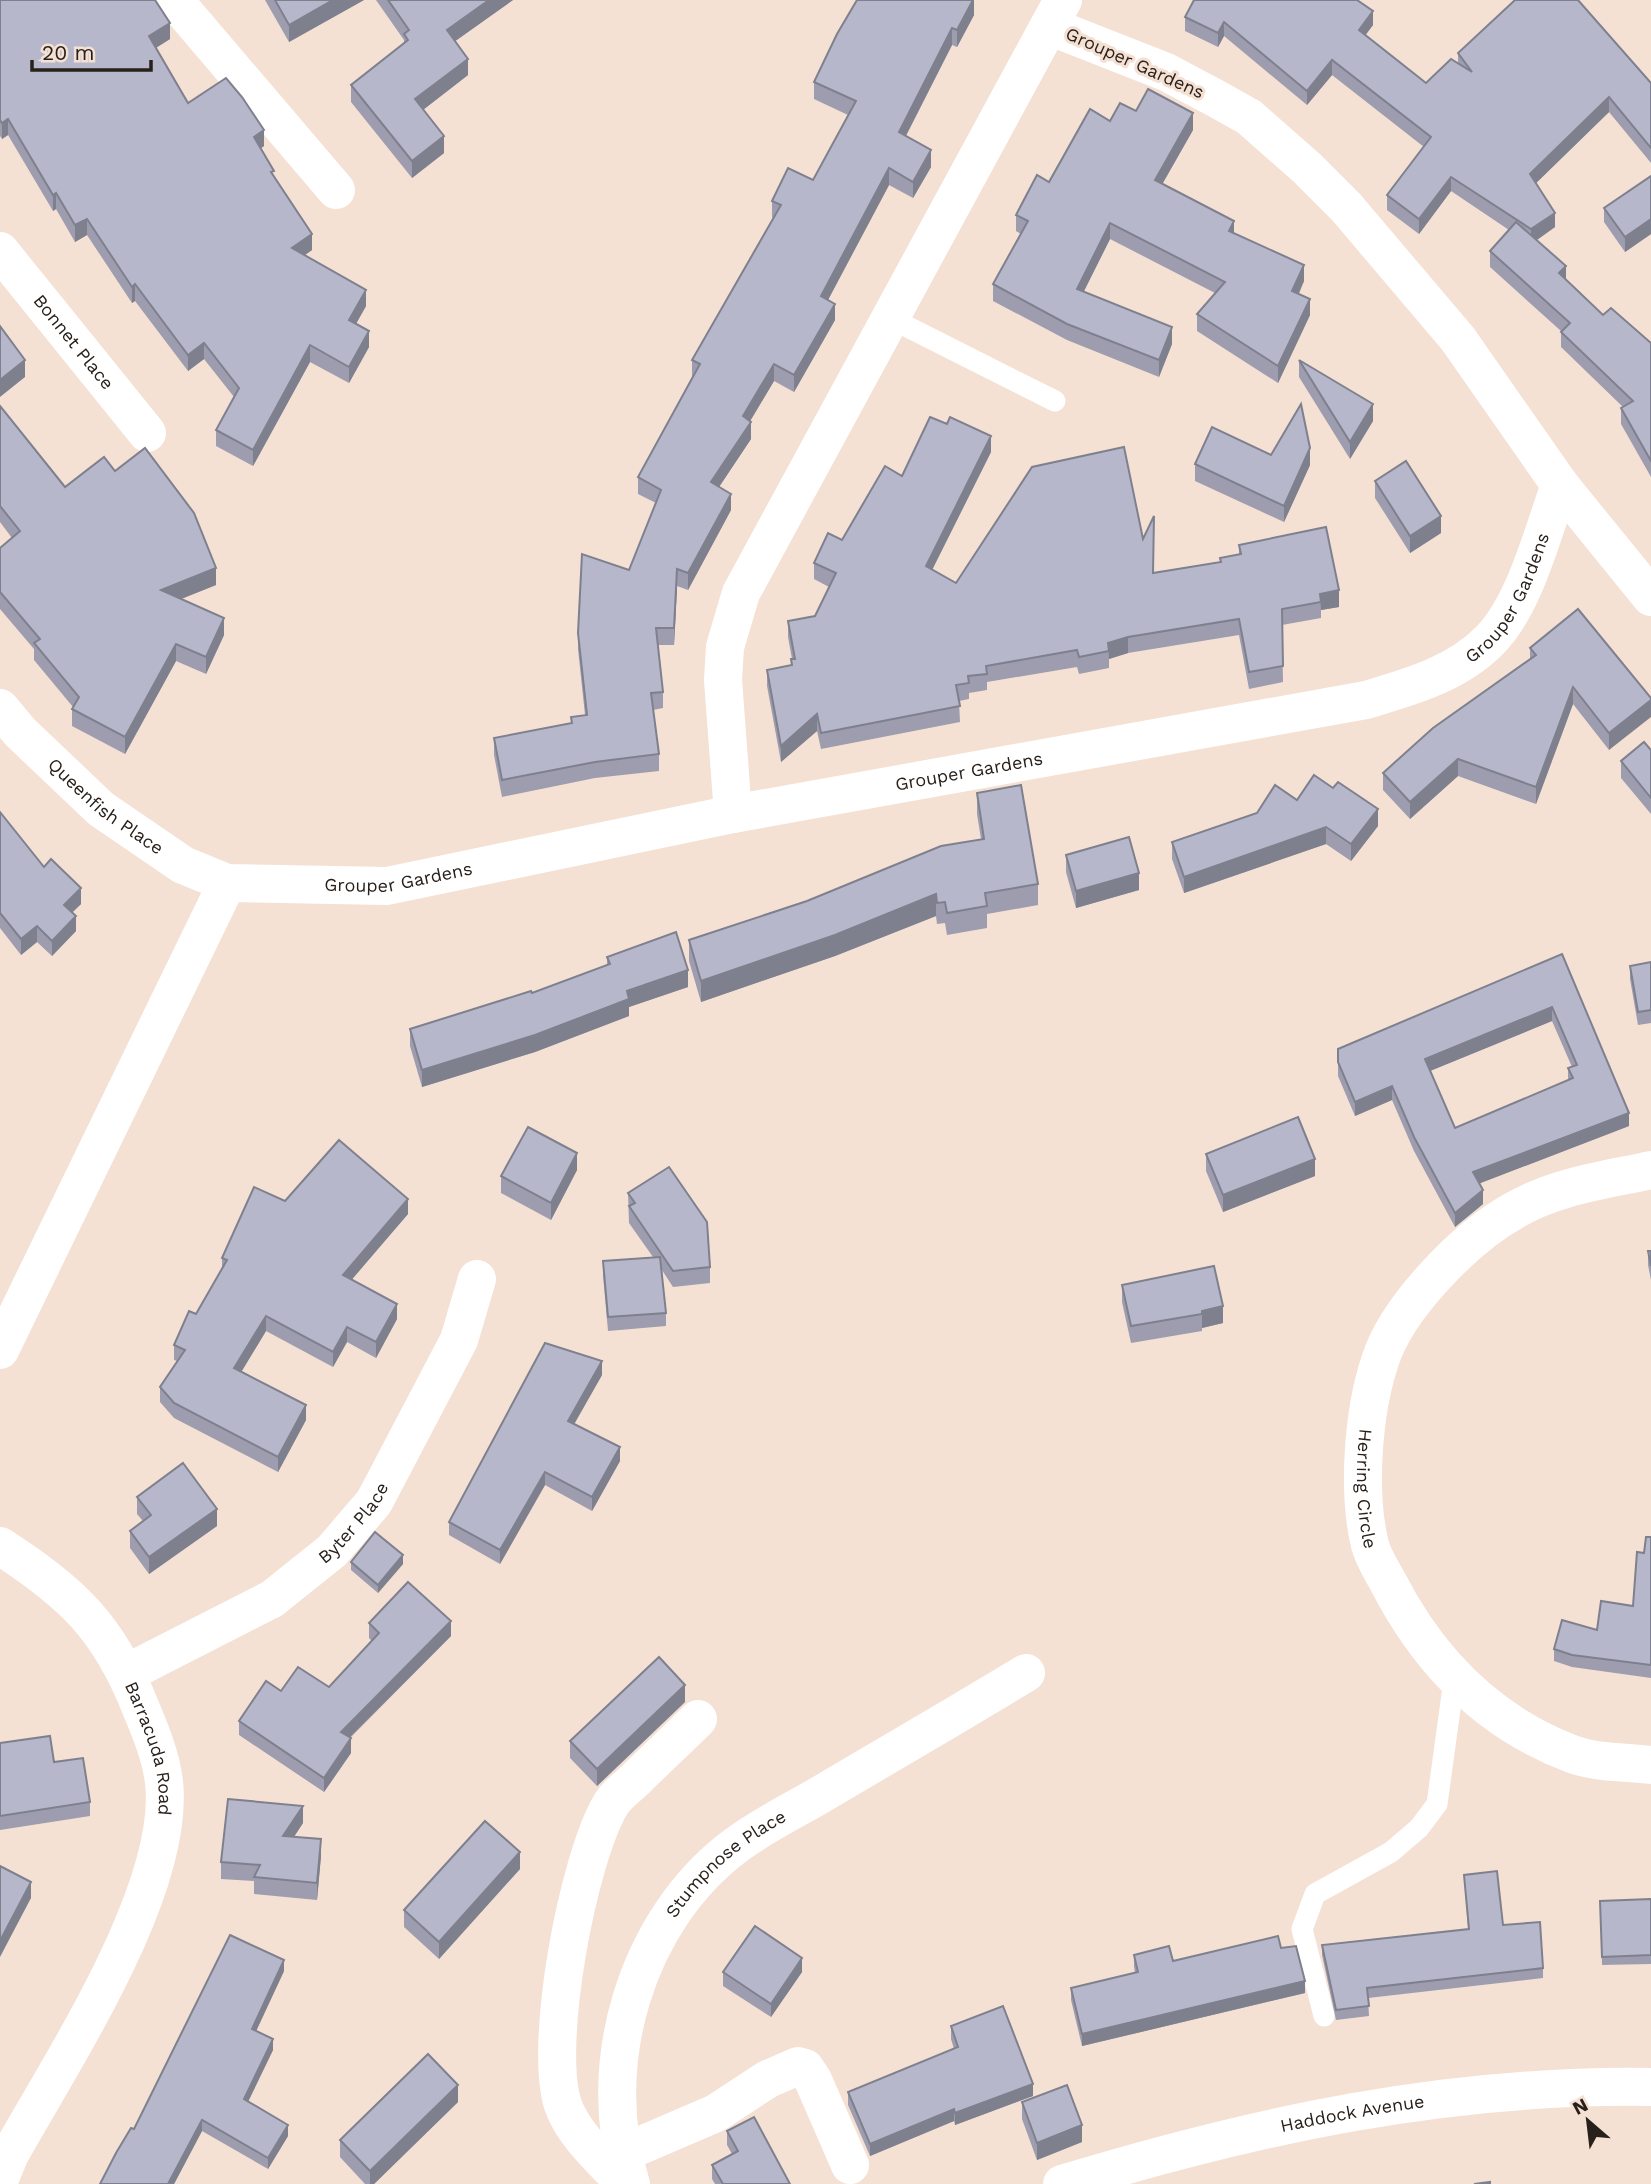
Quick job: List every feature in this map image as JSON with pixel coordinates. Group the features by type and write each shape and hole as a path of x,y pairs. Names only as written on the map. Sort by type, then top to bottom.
{"street":[{"path":"174,0 336,190"},
{"name":"Grouper Gardens","path":"227,883 387,886 733,814 1366,700 1437,677 1491,640 1525,579 1559,485 1458,339 1346,208 1307,168 1238,111 1056,13 741,593 725,647 723,680 733,814"},
{"name":"Bonnet Place","path":"0,251 147,433"},
{"path":"1559,485 1651,597"},
{"name":"Queenfish Place","path":"0,708 20,732 101,809 183,865 227,883"},
{"path":"0,1350 227,883"},
{"name":"Herring Circle","path":"1651,1170 1562,1190 1515,1209 1443,1266 1399,1323 1380,1360 1370,1406 1363,1478 1370,1546 1408,1622 1454,1680 1519,1730 1576,1756 1651,1765"},
{"name":"Byter Place","path":"127,1673 272,1599 331,1551 366,1512 381,1491 459,1340 477,1279"},
{"name":"Barracuda Road","path":"0,1546 44,1575 97,1624 127,1673 152,1736 164,1782 153,1875 111,1972 10,2154 0,2178"},
{"name":"Stumpnose Place","path":"626,2174 616,2106 623,2023 648,1954 679,1900 734,1846 1026,1673"},
{"path":"698,1719 612,1802 600,1827 562,1979 556,2056 564,2105 575,2128 626,2174 768,2079 798,2066 805,2068 813,2080 850,2165"},
{"name":"Haddock Avenue","path":"1062,2184 1148,2158 1302,2119 1454,2095 1576,2086 1651,2087"}],"lane":[{"path":"890,318 1055,401"},
{"path":"1324,2016 1302,1929 1315,1894 1391,1852 1419,1828 1437,1804 1454,1680"}],"building":[{"path":"0,0 155,0 170,23 149,36 188,103 226,78 264,130 254,137 274,171 271,172 312,234 292,248 366,290 349,320 369,331 349,367 310,345 253,450 216,430 239,388 204,343 188,355 135,284 132,287 87,219 75,225 56,193 53,195 8,119 2,123 0,120"},
{"path":"275,0 333,0 289,25"},
{"path":"388,0 489,0 447,30 468,59 415,99 444,136 412,161 351,85 408,40 404,34 409,30"},
{"path":"857,0 973,0 957,30 952,28 899,132 931,150 913,182 889,168 821,296 835,304 794,375 774,364 743,416 751,422 711,482 731,494 688,573 677,569 674,628 656,628 663,692 651,693 659,754 595,762 502,780 494,738 572,723 571,717 587,715 578,633 582,554 629,570 661,490 638,477 700,364 692,360 781,205 772,201 788,168 813,180 856,101 814,82"},
{"path":"1194,0 1357,0 1373,11 1359,30 1426,83 1451,59 1472,72 1458,53 1515,0 1578,0 1651,83 1651,148 1609,97 1530,174 1555,213 1531,229 1451,177 1419,219 1387,195 1431,137 1332,60 1307,91 1224,22 1218,33 1185,17"},
{"path":"1148,89 1193,113 1155,180 1234,221 1229,231 1304,265 1292,291 1310,299 1278,366 1197,314 1225,282 1110,223 1077,289 1172,327 1159,360 1067,324 993,284 1028,221 1016,215 1037,175 1049,182 1090,109 1110,121 1120,103 1136,111"},
{"path":"1651,176 1651,219 1625,237 1604,208"},
{"path":"1516,222 1566,266 1559,273 1603,315 1611,308 1651,343 1651,461 1621,408 1633,401 1561,332 1570,323 1490,251"},
{"path":"0,326 25,360 0,380"},
{"path":"1299,360 1373,404 1350,442"},
{"path":"1301,404 1310,448 1284,506 1195,464 1212,427 1271,455"},
{"path":"0,406 65,487 104,457 115,471 145,448 194,513 216,568 161,590 224,618 206,657 176,644 125,737 72,709 79,697 34,643 40,639 0,592 0,548 20,531 0,506"},
{"path":"930,417 947,424 950,417 991,436 926,566 956,583 1032,467 1124,447 1143,539 1154,516 1153,573 1221,562 1220,558 1241,554 1239,545 1326,527 1339,590 1320,594 1321,602 1282,609 1283,666 1249,672 1239,619 1128,637 1108,643 1109,651 1079,657 1077,650 986,666 987,674 968,676 969,683 956,685 960,706 821,733 817,714 781,746 767,670 792,665 791,659 795,659 788,621 815,616 836,573 814,563 828,533 842,540 885,466 902,476"},
{"path":"1406,461 1441,516 1410,536 1375,481"},
{"path":"1578,609 1651,700 1609,733 1573,687 1536,787 1458,759 1410,802 1383,773 1433,728 1536,655 1530,648"},
{"path":"1644,742 1651,750 1651,798 1621,761"},
{"path":"1314,775 1333,788 1338,782 1378,809 1351,844 1326,827 1184,877 1172,842 1257,813 1275,785 1297,800"},
{"path":"1021,785 1038,884 985,893 987,906 947,913 945,902 937,903 936,894 835,935 701,981 689,940 807,901 941,846 984,839 977,793"},
{"path":"0,812 44,867 51,859 81,888 64,905 76,916 52,941 37,926 21,939 0,913"},
{"path":"1129,837 1139,873 1076,891 1066,855"},
{"path":"676,932 688,970 627,991 629,999 535,1035 422,1070 410,1029 531,991 532,993 610,964 607,957"},
{"path":"1562,954 1629,1113 1473,1172 1483,1190 1455,1213 1414,1137 1392,1086 1355,1102 1338,1062 1338,1049","holes":["1552,1007 1577,1065 1568,1068 1573,1078 1455,1128 1425,1059"]},
{"path":"1651,962 1651,1010 1638,1012 1630,966"},
{"path":"1298,1117 1315,1159 1223,1195 1206,1154"},
{"path":"528,1127 577,1153 551,1203 501,1176"},
{"path":"339,1140 408,1199 343,1275 397,1304 376,1342 347,1327 333,1352 266,1316 234,1368 306,1405 278,1457 174,1403 160,1387 185,1350 174,1345 189,1311 196,1314 227,1260 222,1258 254,1187 285,1201"},
{"path":"669,1167 707,1222 710,1267 673,1271 629,1206 635,1203 628,1193"},
{"path":"660,1257 666,1313 608,1317 603,1261"},
{"path":"1214,1266 1223,1306 1202,1311 1202,1314 1131,1326 1122,1285"},
{"path":"545,1343 602,1361 568,1421 620,1447 592,1497 545,1472 500,1550 449,1522"},
{"path":"183,1463 217,1509 149,1557 130,1531 151,1515 137,1497"},
{"path":"375,1532 403,1555 378,1585 351,1562"},
{"path":"1646,1537 1651,1537 1651,1665 1572,1655 1554,1649 1562,1620 1597,1630 1601,1601 1633,1606 1637,1552 1644,1553"},
{"path":"408,1582 451,1621 341,1732 351,1738 324,1778 239,1721 266,1681 281,1691 298,1667 329,1687 379,1633 369,1623"},
{"path":"659,1657 685,1685 597,1769 570,1741"},
{"path":"50,1736 54,1762 83,1758 90,1802 0,1816 0,1743"},
{"path":"228,1799 303,1806 283,1836 321,1839 317,1883 254,1877 260,1865 221,1862"},
{"path":"485,1821 520,1852 439,1942 404,1910"},
{"path":"0,1866 31,1882 0,1941"},
{"path":"1497,1871 1503,1925 1540,1922 1543,1968 1367,1988 1369,2006 1336,2010 1322,1945 1469,1929 1464,1875"},
{"path":"1651,1899 1651,1955 1602,1957 1600,1901"},
{"path":"755,1926 802,1958 771,2004 723,1972"},
{"path":"230,1935 284,1960 252,2029 273,2039 244,2099 288,2125 268,2158 202,2120 168,2184 100,2184 131,2128 134,2129"},
{"path":"1278,1936 1281,1948 1296,1946 1305,1981 1082,2034 1071,1988 1138,1972 1134,1955 1169,1946 1173,1961"},
{"path":"1003,2006 1033,2084 955,2113 954,2109 870,2144 848,2092 958,2047 951,2026"},
{"path":"428,2054 458,2085 370,2171 340,2140"},
{"path":"1067,2085 1082,2125 1037,2143 1022,2102"},
{"path":"754,2117 790,2184 723,2184 712,2165 738,2151 727,2131"}]}
